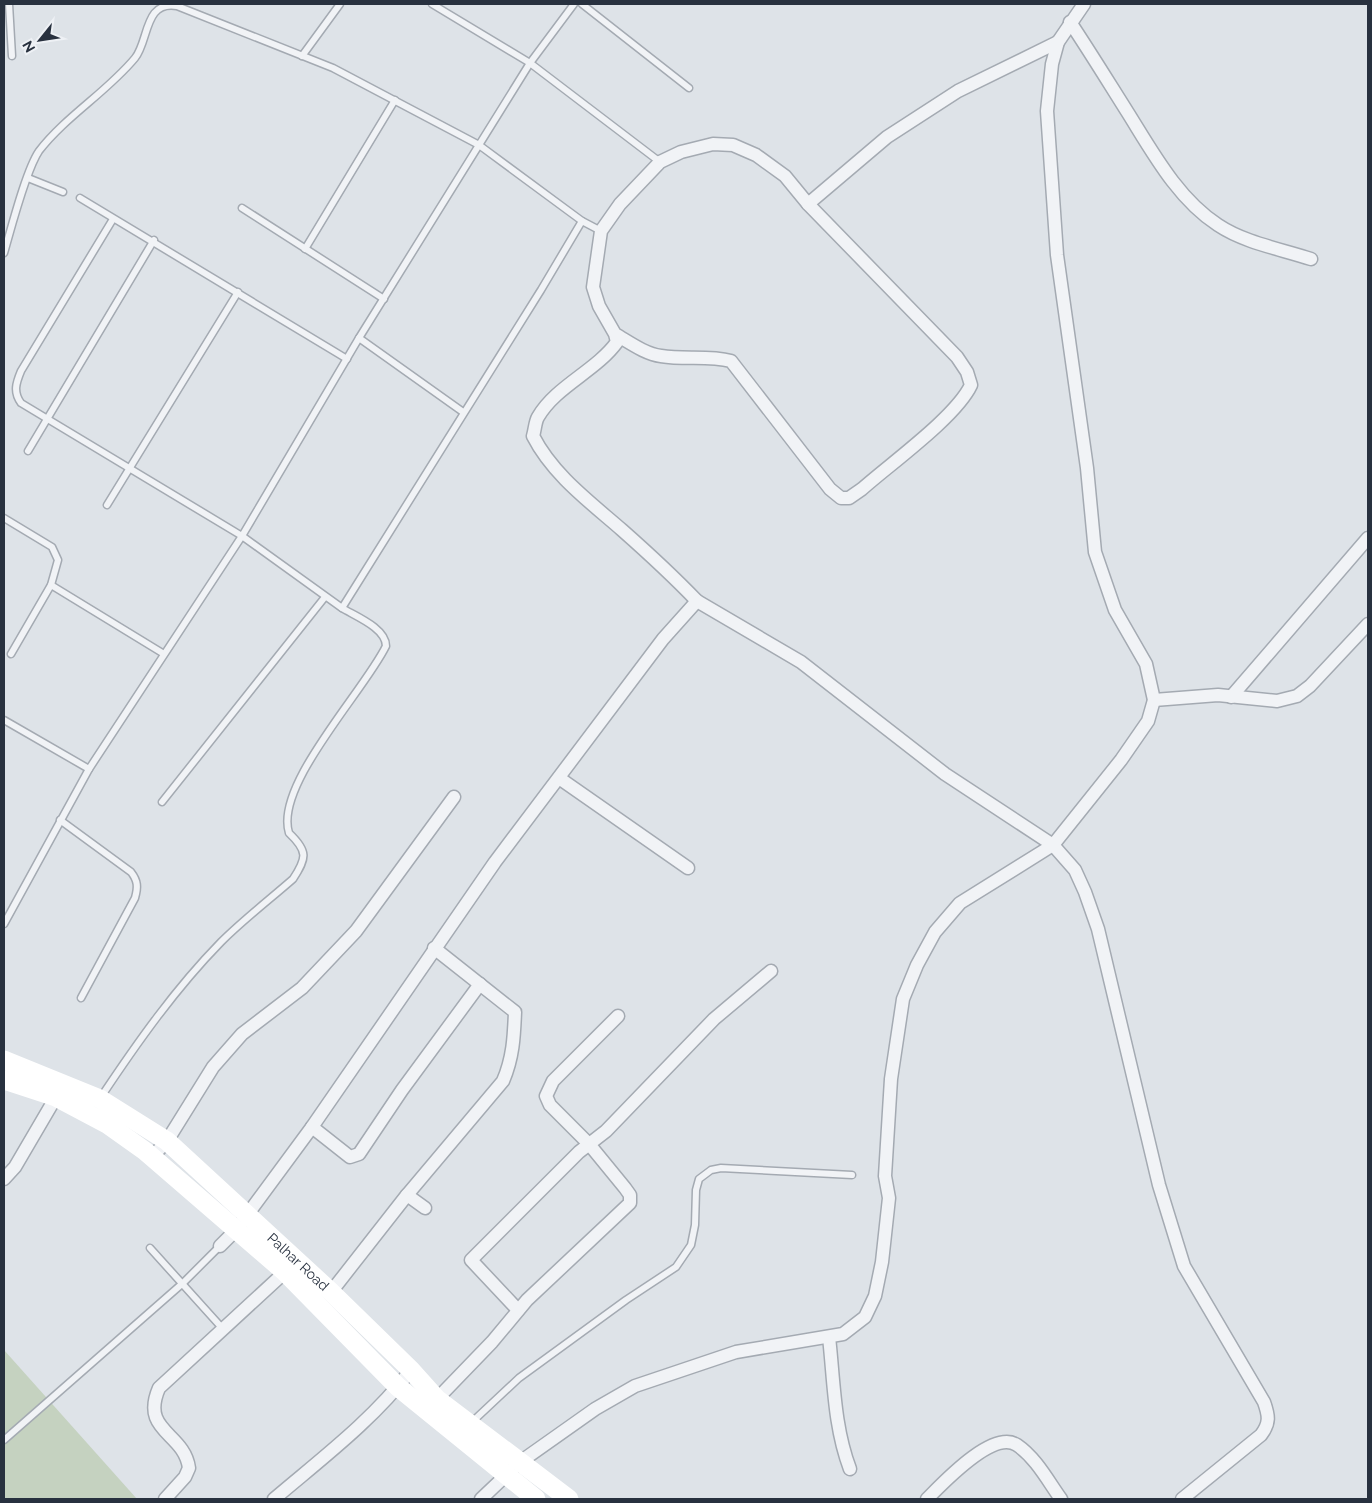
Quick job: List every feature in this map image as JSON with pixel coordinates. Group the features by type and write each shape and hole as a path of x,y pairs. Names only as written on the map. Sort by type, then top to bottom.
{"main road":[{"name":"Palhar Road","path":"4,1060 58,1089 152,1157 285,1272 398,1387 536,1499"},
{"name":"Palhar Road","path":"4,1080 58,1089 100,1099 166,1141 248,1214 331,1292 411,1370 437,1399 569,1499"}],"street":[{"path":"481,1499 520,1462 595,1409 635,1386 736,1352 843,1334 865,1317 875,1296 882,1262 889,1198 885,1176 891,1079 904,999 917,965 935,932 960,903 1053,845 1121,760 1148,721 1154,700 1146,664 1115,610 1095,552 1088,468 1057,255 1047,111 1052,64 1058,42 1084,4"},
{"path":"1070,22 1142,136 1177,187 1199,212 1220,227 1254,241 1311,259"},
{"path":"808,204 887,137 958,91 1058,42"},
{"path":"616,334 643,350 660,356 715,357 731,361 830,489 841,498 849,498 862,489 965,398 971,385 967,372 957,357 808,204 785,176 756,155 733,146 713,144 681,152 660,162 620,204 601,231 593,287 599,306 616,334 617,342 609,354 557,396 538,418 533,436 542,453 567,481 659,562 697,601 801,662 945,774 1053,845 1075,870 1098,929 1159,1185 1184,1266 1264,1402 1269,1415 1268,1426 1261,1435 1182,1499"},
{"path":"1232,697 1368,538"},
{"path":"220,1246 236,1230 312,1127 434,948 559,778 663,639 697,601"},
{"path":"1154,700 1188,696 1277,701 1297,696 1310,686 1368,624"},
{"path":"559,778 688,868"},
{"path":"152,1157 166,1141 213,1067 242,1034 302,988 356,931 454,797"},
{"path":"331,1292 407,1195 503,1081 509,1067 513,1052 515,1012 434,948"},
{"path":"518,1310 471,1260 589,1144 606,1131 714,1019 771,970"},
{"path":"312,1127 350,1157 359,1154 402,1090 480,984"},
{"path":"437,1399 492,1342 518,1310 553,1273 630,1203 630,1195 589,1144 550,1105 546,1096 553,1081 618,1016"},
{"path":"4,1179 15,1167 58,1089"},
{"path":"407,1195 425,1208"},
{"path":"165,1499 185,1477 188,1468 183,1453 155,1418 152,1410 159,1388 285,1272"},
{"path":"829,1337 841,1445 850,1469"},
{"path":"274,1499 358,1427 398,1387 411,1370"},
{"path":"927,1499 949,1477 972,1459 990,1446 1004,1441 1016,1444 1032,1458 1061,1499"}],"lane":[{"path":"9,4 12,56"},
{"path":"4,253 38,152 137,55 148,21 157,7 163,4 177,6 333,68 395,100 479,145 582,221 601,231"},
{"path":"302,56 340,4"},
{"path":"432,4 530,63 660,162"},
{"path":"4,924 89,769 242,536 360,338 530,63 574,4"},
{"path":"582,4 689,88"},
{"path":"305,249 395,100"},
{"path":"28,178 63,192"},
{"path":"80,198 113,219 154,240 348,359"},
{"path":"242,208 384,299"},
{"path":"100,1099 154,1019 203,962 221,942 293,879 299,870 304,859 304,852 299,843 289,833 287,811 296,788 318,750 386,646 386,641 380,632 325,597 242,536 21,402 16,395 16,383 113,219"},
{"path":"342,608 541,290 582,221"},
{"path":"28,451 154,240"},
{"path":"107,505 128,467 238,292"},
{"path":"360,338 463,412"},
{"path":"4,518 52,547 58,560 51,586 11,654"},
{"path":"51,586 164,654"},
{"path":"162,802 325,597"},
{"path":"4,720 89,769"},
{"path":"60,820 131,872 137,884 135,898 81,998"},
{"path":"469,1425 519,1378 676,1266 691,1245 695,1225 696,1190 699,1179 704,1174 721,1168 852,1175"},
{"path":"4,1440 182,1283 220,1246"},
{"path":"150,1248 222,1329"}],"green space":[{"path":"4,1350 137,1499 4,1499"}]}
